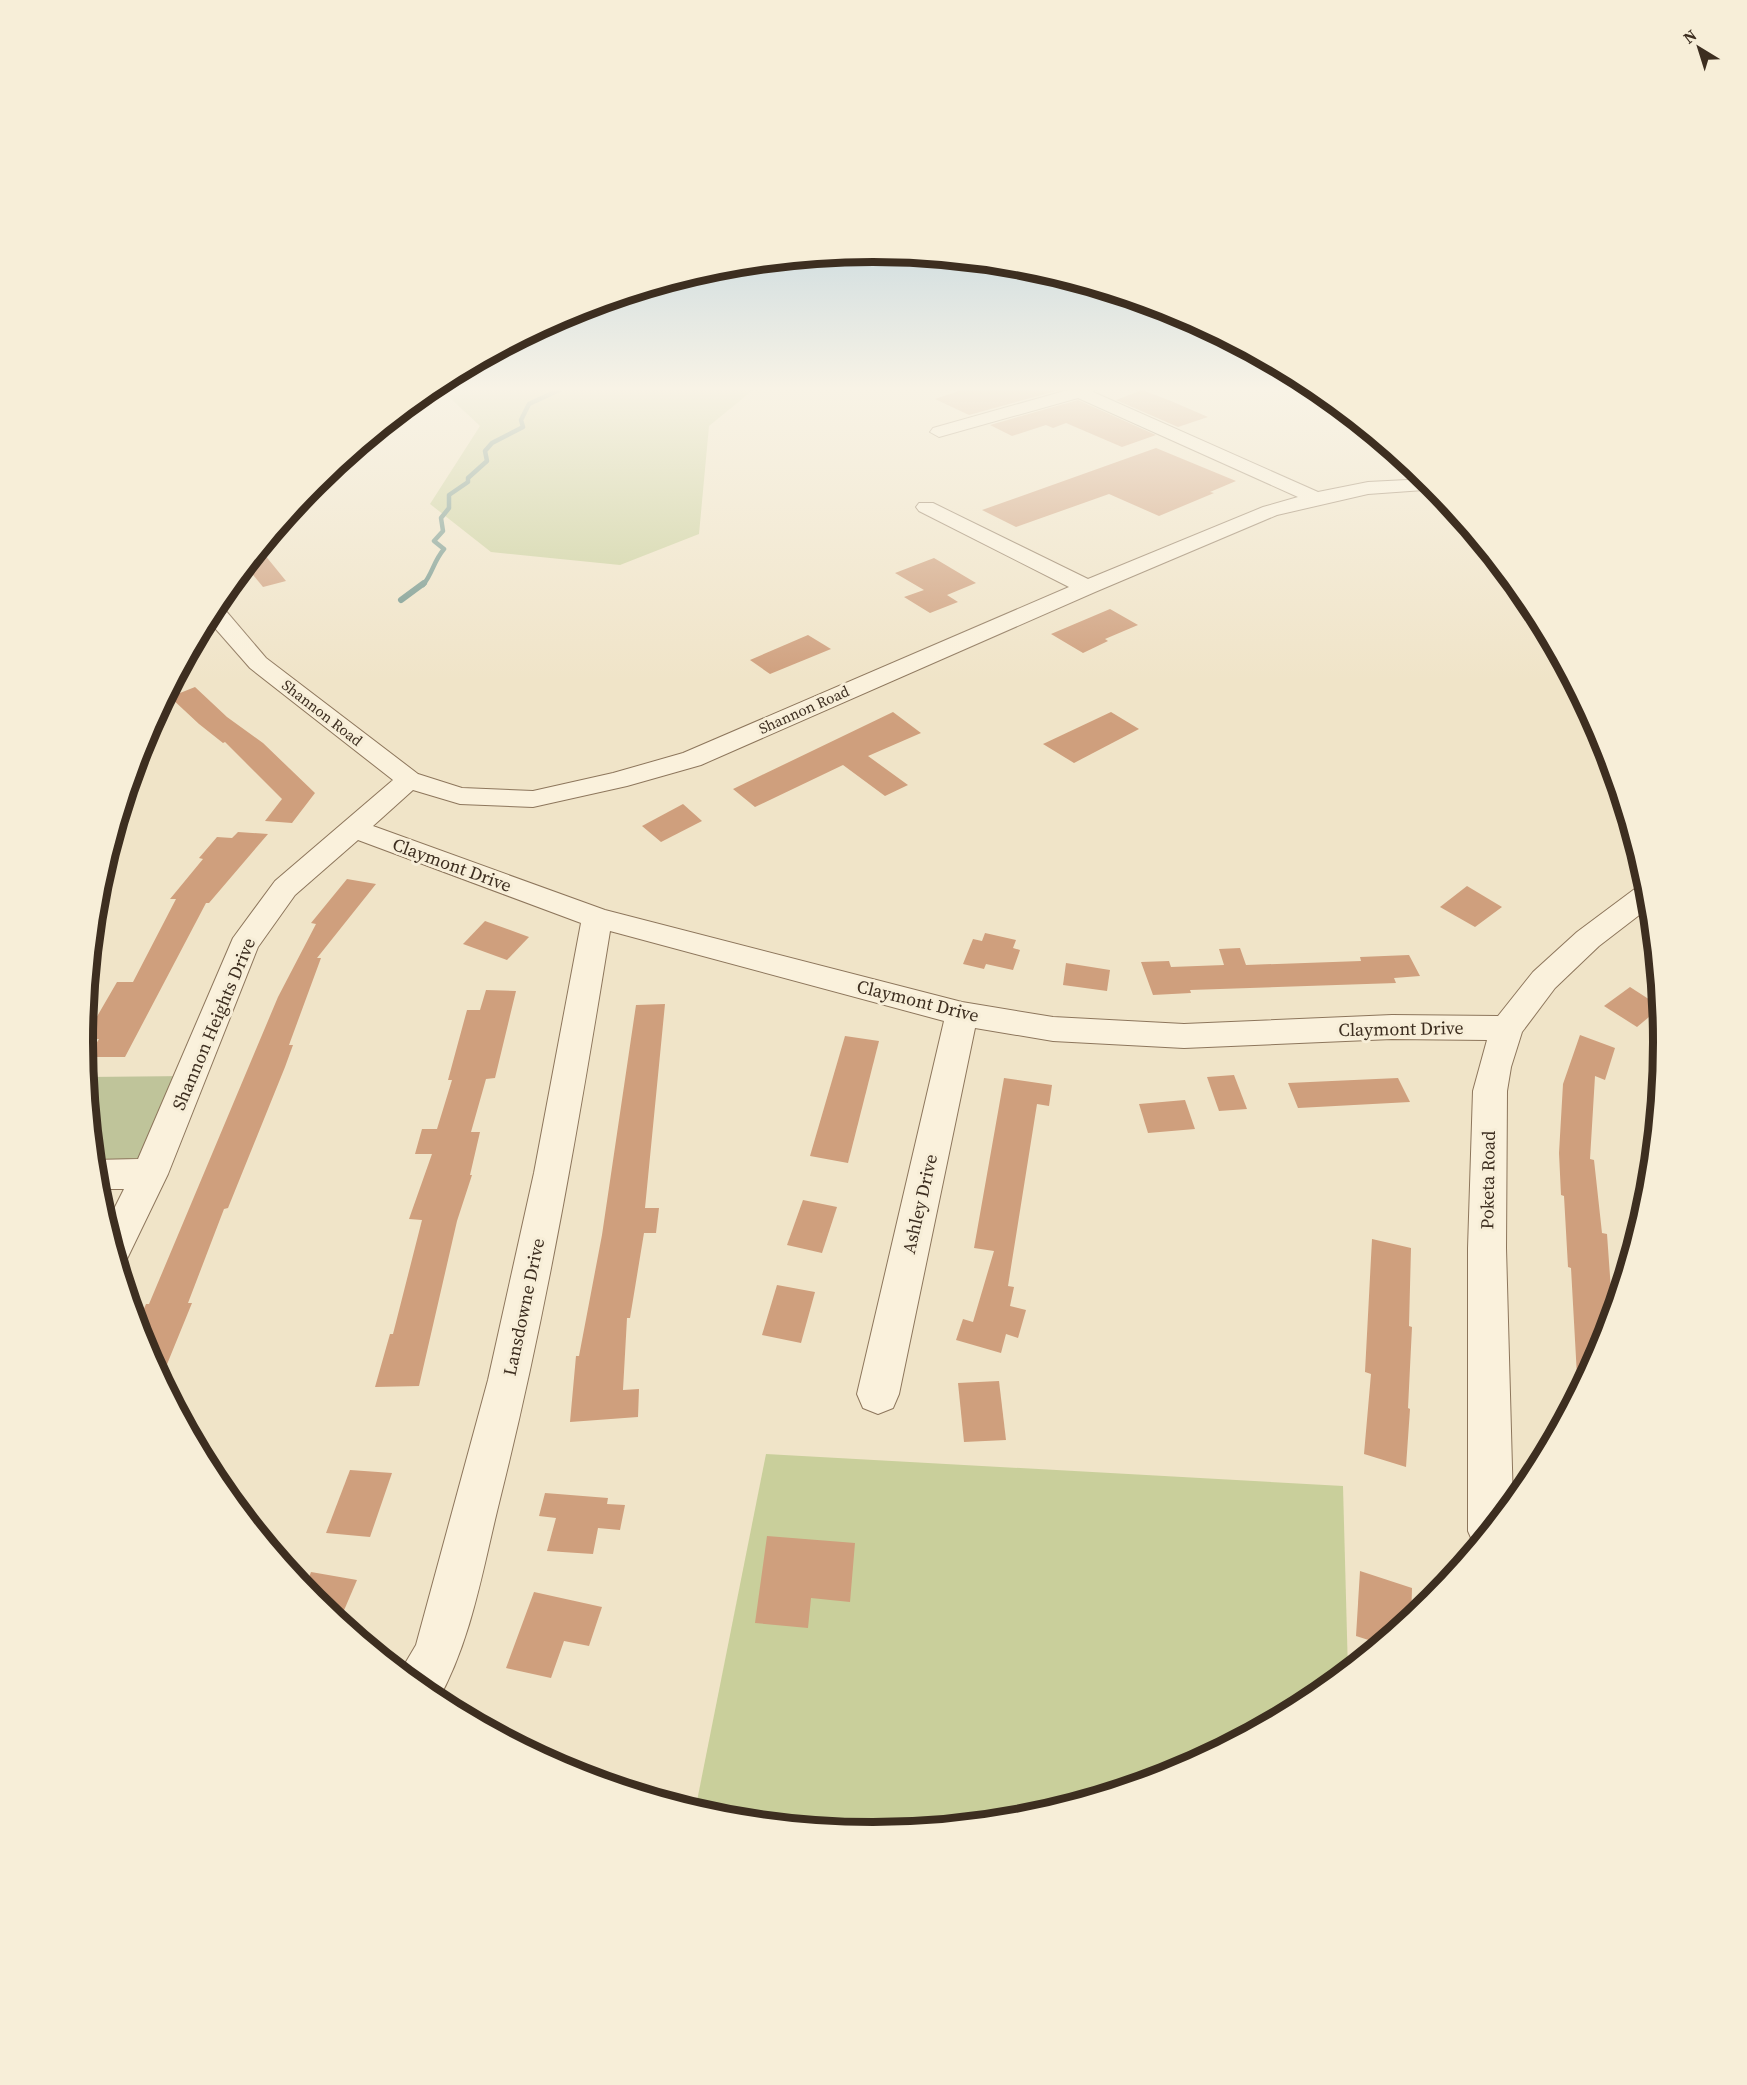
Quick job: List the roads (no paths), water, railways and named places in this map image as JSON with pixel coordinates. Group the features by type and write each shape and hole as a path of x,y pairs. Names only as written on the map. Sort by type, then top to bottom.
{"street":[{"path":"1293,487 1316,498"},
{"name":"Shannon Road","path":"219,619 258,663 409,780 460,796 533,800 692,759 1087,587 1270,511 1316,498 1380,487"},
{"path":"926,507 1087,587"},
{"name":"Shannon Heights Drive","path":"118,1238 150,1174 244,945 285,888 409,780"},
{"name":"Claymont Drive","path":"352,828 597,918 962,1014 1053,1029 1184,1036 1392,1027 1508,1028"},
{"name":"Poketa Road","path":"1491,1521 1487,1248 1490,1091 1494,1067 1508,1028 1544,980 1588,939 1640,899"},
{"name":"Lansdowne Drive","path":"423,1679 437,1655 508,1380 552,1173 597,918"},
{"name":"Ashley Drive","path":"878,1394 962,1014"},
{"path":"105,1174 150,1174"}],"waterway":[{"path":"423,585 444,549 434,541 443,531 441,518 449,508 449,495 460,487"},
{"path":"401,600 424,583"}]}
